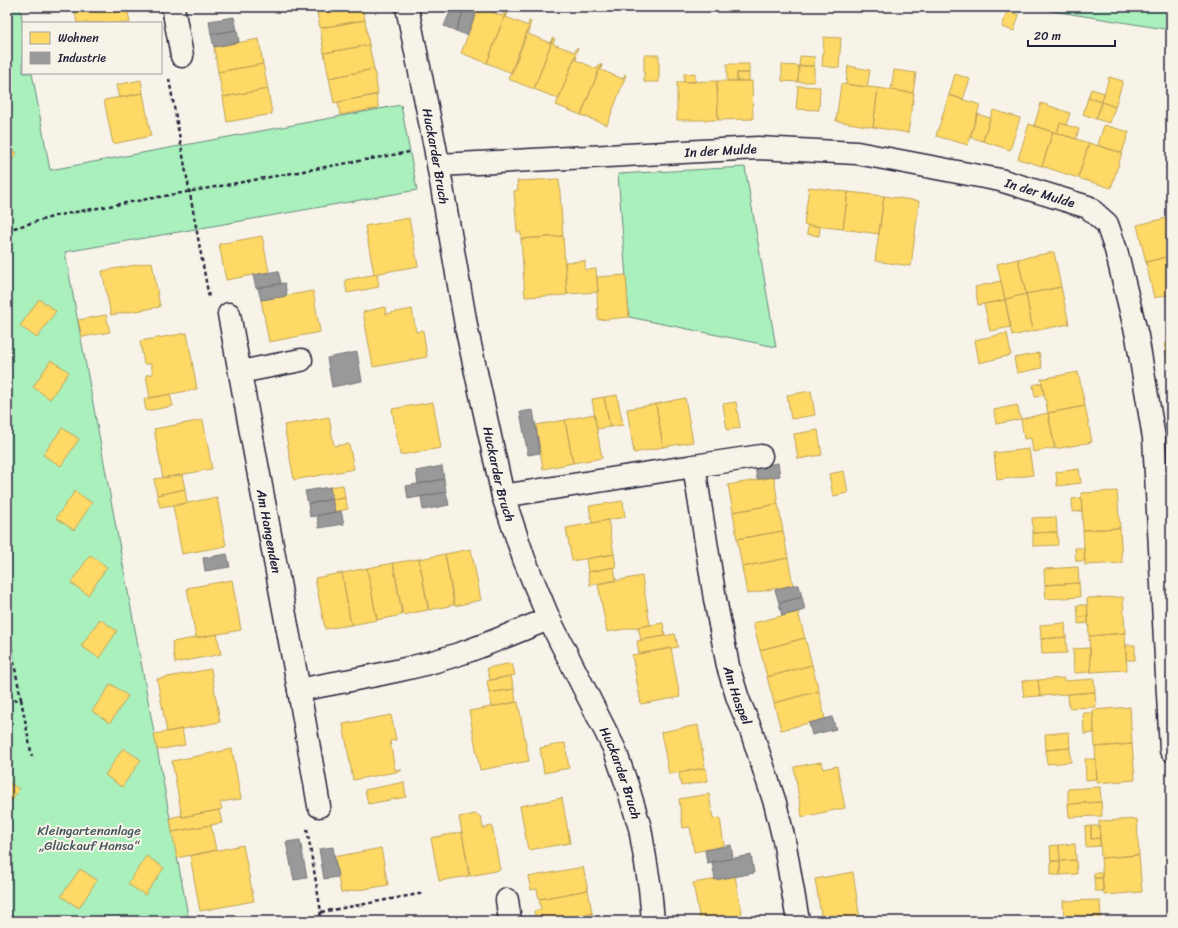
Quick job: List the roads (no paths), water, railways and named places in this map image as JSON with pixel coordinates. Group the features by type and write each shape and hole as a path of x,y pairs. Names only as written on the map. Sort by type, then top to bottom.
{"street":[{"path":"173,7 182,56"},
{"name":"Huckarder Bruch","path":"407,7 437,156 467,331 503,496 524,558 549,619 614,748 640,828 650,888 653,921"},
{"name":"In der Mulde","path":"437,156 758,148 857,153 1000,180 1088,207 1107,224 1116,250 1137,336 1152,430 1171,750"},
{"name":"Am Hangenden","path":"229,314 319,806"},
{"path":"240,372 301,360"},
{"path":"503,496 761,456"},
{"name":"Am Haspel","path":"694,466 715,599 728,666 738,699 775,803 784,840 798,921"},
{"path":"299,690 405,669 444,659 549,619"},
{"path":"507,900 510,921"}],"park label":[{"name":"Kleingartenanlage „Glückauf Hansa“","path":"89,838"}]}
